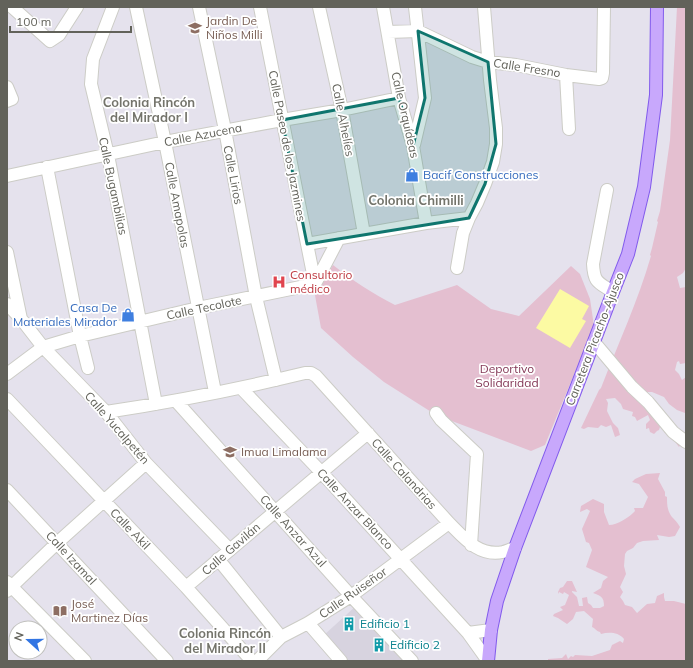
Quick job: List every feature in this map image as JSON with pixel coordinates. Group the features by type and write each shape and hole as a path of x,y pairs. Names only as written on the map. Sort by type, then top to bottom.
{"main road":[{"name":"Carretera Picacho-Ajusco","path":"488,661 491,630 497,602 515,548 628,254 644,187 656,95 657,7"}],"street":[{"path":"12,7 50,41 59,35 76,7"},
{"name":"Calle Bugambilias","path":"114,7 93,59 90,84 108,155 156,404"},
{"name":"Calle Amapolas","path":"136,7 165,142 215,392"},
{"name":"Calle Lirios","path":"199,7 225,130 256,297 276,380"},
{"name":"Calle Paseo de los Jazmines","path":"260,7 315,284"},
{"name":"Calle Alhelíes","path":"319,7 342,110 364,234"},
{"name":"Calle Orquídeas","path":"383,7 399,98 413,146 426,223"},
{"path":"413,146 425,98 415,7"},
{"path":"457,268 463,233 485,184 496,144 496,128 488,62 484,7"},
{"name":"Calle Fresno","path":"388,32 418,31 472,57 488,62 516,65 566,75 599,79 602,78 603,73 604,7"},
{"path":"566,75 569,129"},
{"path":"7,87 12,99 7,101"},
{"name":"Calle Azucena","path":"7,176 225,130 342,110 399,98"},
{"path":"47,167 80,336 88,368"},
{"path":"607,190 593,264 594,276 596,279 599,283 613,292"},
{"path":"307,244 426,223 469,218"},
{"path":"315,284 339,238"},
{"path":"7,252 22,320"},
{"name":"Calle Tecolote","path":"43,347 80,336 198,308 315,284"},
{"name":"Calle Yucalpetén","path":"7,304 22,320 43,347 106,412 146,463 230,550"},
{"path":"594,342 673,432 686,442"},
{"path":"7,374 43,347"},
{"name":"Calle Calandrias","path":"276,380 305,373 311,373 316,376 449,523 471,545 490,553 503,552 515,548"},
{"path":"106,412 241,388 276,380"},
{"name":"Calle Anzar Blanco","path":"241,388 321,472 468,633 488,661"},
{"name":"Calle Akil","path":"7,398 186,587 252,661"},
{"name":"Calle Anzar Azul","path":"176,400 351,596 412,661"},
{"path":"436,413 441,420 476,454 471,545"},
{"name":"Calle Gavilán","path":"186,587 368,433"},
{"path":"85,661 8,587 146,463"},
{"name":"Calle Izamal","path":"7,490 167,661"},
{"name":"Calle Ruiseñor","path":"257,661 281,637 308,623 351,596 449,523"},
{"path":"218,559 281,637"},
{"path":"308,623 341,661"},
{"path":"468,633 491,630"}],"highlighted area":[{"path":"418,31 488,62 496,144 485,184 469,218 307,244 282,120 399,98 413,146 425,98"}],"shaded area":[{"path":"560,289 589,306 582,319 586,321 570,348 536,328"},
{"path":"357,605 410,661 345,661 323,636"}],"green space":[{"path":"677,7 686,7 686,268 683,273 677,277 680,288 686,287 686,363 680,364 679,361 677,362 675,370 682,380 686,377 686,412 677,410 669,404 664,397 652,392 647,392 656,409 681,444 679,447 673,439 664,432 664,428 660,427 654,434 650,432 649,428 646,429 646,424 650,420 648,415 637,421 635,417 632,416 633,412 623,409 621,404 615,398 606,399 608,403 607,411 613,423 618,428 620,435 615,437 611,425 606,427 601,425 598,428 581,428 601,388 634,306 651,256 660,211 670,140"},
{"name":"Deportivo Solidaridad","path":"333,265 378,296 395,305 457,285 491,309 519,316 571,266 580,274 590,299 594,326 545,445 531,451 436,415 384,382 353,357 321,328 314,290 320,286"},
{"path":"660,473 658,479 665,492 665,496 667,497 669,512 680,527 675,536 669,537 657,535 659,540 637,543 633,548 627,551 625,554 624,566 626,574 620,587 623,592 620,597 625,605 632,607 637,613 647,604 655,603 657,596 664,593 665,601 674,601 686,604 686,661 548,661 548,659 562,658 566,654 568,659 575,655 592,656 610,650 612,645 620,641 623,643 624,639 619,635 610,633 601,634 592,627 593,619 584,611 576,612 573,619 567,624 553,616 554,614 563,610 560,607 565,605 569,595 564,592 563,594 559,592 558,594 558,592 567,581 572,581 577,592 572,592 577,597 579,606 583,606 582,598 587,597 588,603 593,608 600,608 604,606 602,597 593,593 601,588 603,581 608,577 586,567 592,550 589,543 586,542 582,529 590,511 587,509 580,512 581,506 593,499 604,504 604,512 609,525 612,525 627,518 635,511 634,508 643,508 648,497 639,484 632,482 646,474"}],"place":[{"name":"Jardin De Niños Milli","path":"195,28"},
{"name":"Bacif Construcciones","path":"412,175"},
{"name":"Consultorio médico","path":"279,282"},
{"name":"Casa De Materiales Mirador","path":"128,315"},
{"name":"Imua Limalama","path":"230,452"},
{"name":"José Martinez Días","path":"60,611"},
{"name":"Edificio 1","path":"349,624"},
{"name":"Edificio 2","path":"379,645"}],"district":[{"name":"Colonia Rincón del Mirador I","path":"149,110"},
{"name":"Colonia Chimilli","path":"416,200"},
{"name":"Colonia Rincón del Mirador II","path":"225,640"}]}
